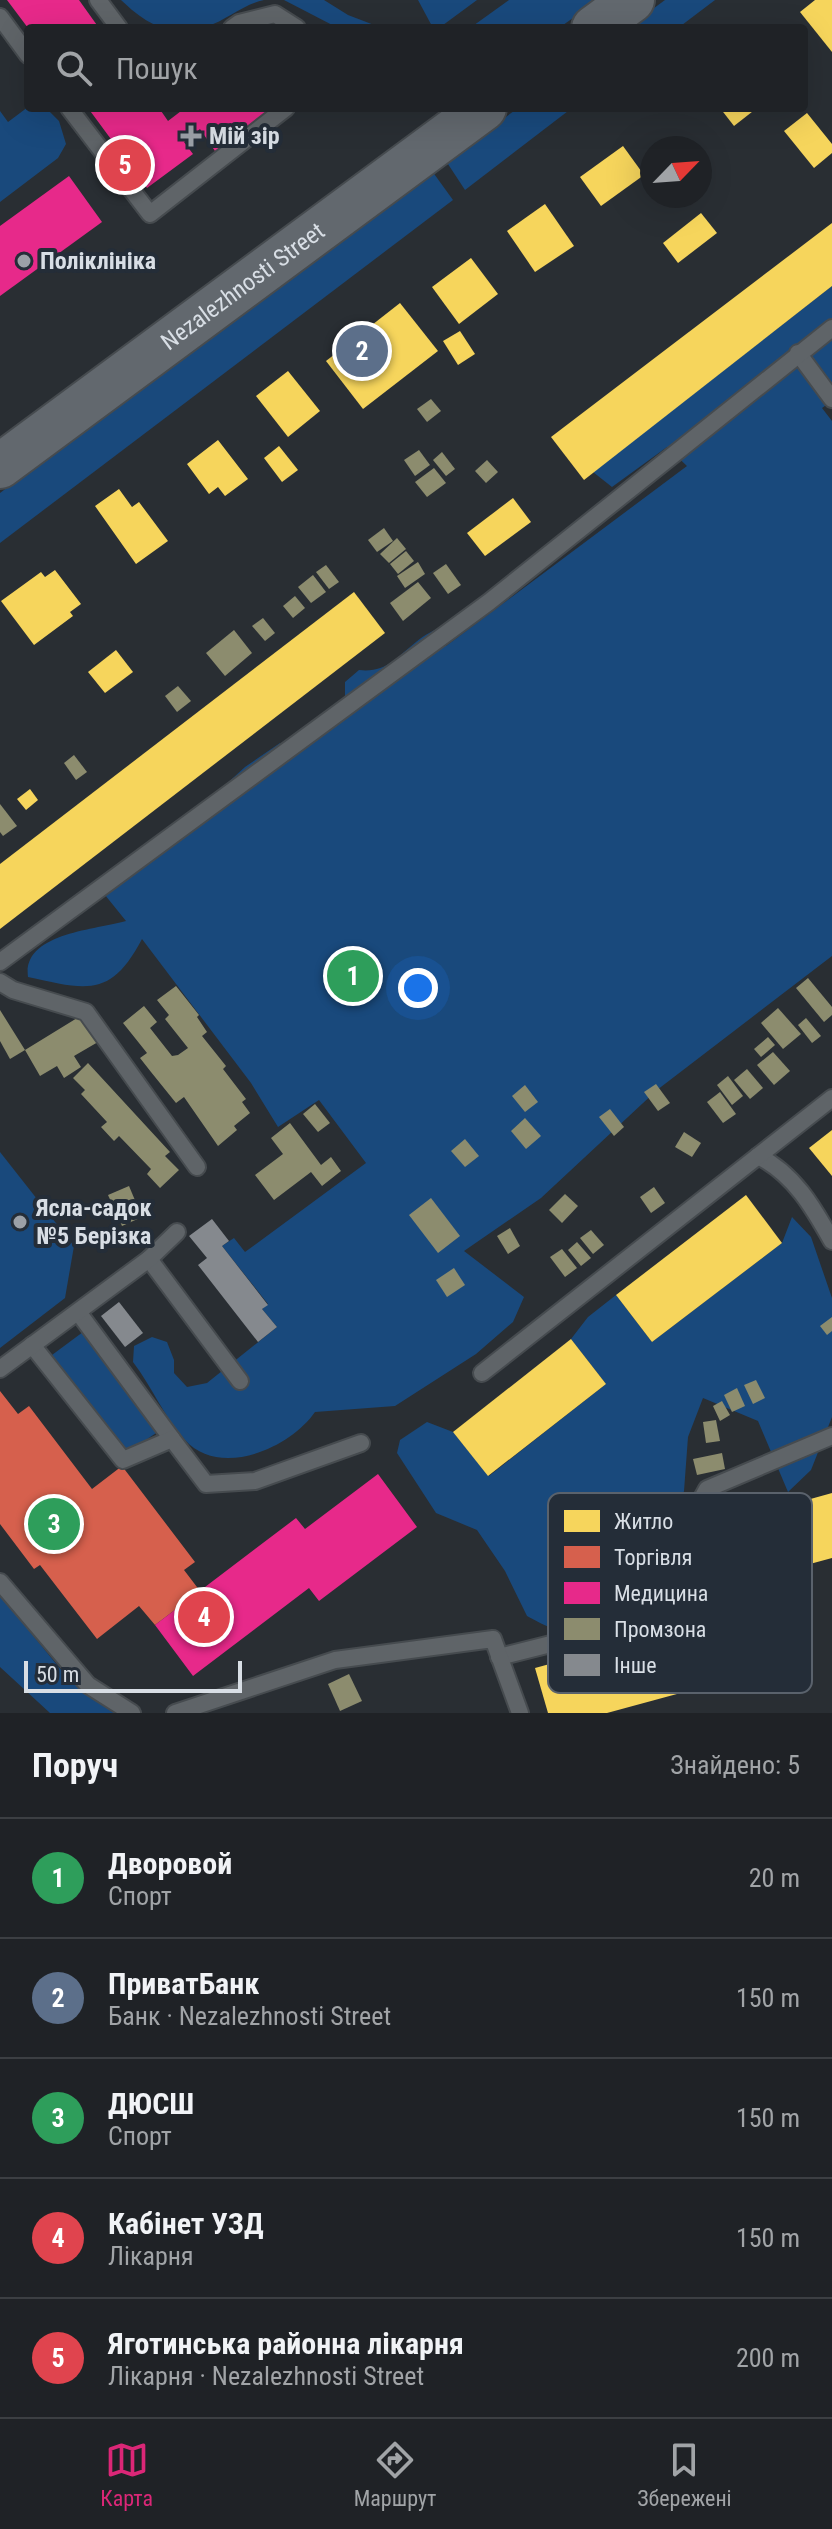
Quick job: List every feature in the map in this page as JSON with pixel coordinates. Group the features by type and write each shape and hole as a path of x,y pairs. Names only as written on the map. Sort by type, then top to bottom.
{"main road":[{"path":"599,24 632,0"},
{"name":"Nezalezhnosti Street","path":"0,466 479,112"}],"lane":[{"path":"98,0 116,24"},
{"path":"244,24 275,14 291,24"},
{"path":"0,17 24,50"},
{"path":"72,112 150,214 281,112"},
{"path":"0,962 489,602 832,328"},
{"path":"798,353 832,399"},
{"path":"0,982 13,990 86,1012 197,1167"},
{"path":"482,1373 832,1098"},
{"path":"758,1156 781,1167 814,1207 832,1241"},
{"path":"0,1369 149,1259 177,1232"},
{"path":"149,1259 240,1381"},
{"path":"78,1312 206,1484 255,1481 361,1443"},
{"path":"32,1345 123,1460 172,1439"},
{"path":"705,1493 707,1489 832,1436"},
{"path":"0,1582 88,1685 132,1713"},
{"path":"175,1713 335,1660 493,1639 520,1713"},
{"path":"499,1657 548,1645"}],"shaded area":[{"path":"121,0 264,0 214,24 153,24"},
{"path":"284,0 324,0 348,15 372,24 330,24"},
{"path":"418,0 477,0 444,24 431,24"},
{"path":"509,0 598,0 565,24 476,24"},
{"path":"665,0 715,0 683,24 632,24"},
{"path":"24,110 50,112 59,121 66,144 58,158 0,202 0,111 8,122"},
{"path":"513,112 567,112 465,190 446,161"},
{"path":"432,171 453,200 0,543 0,493"},
{"path":"832,286 832,401 822,408 832,421 832,956 657,1090 541,1198 464,1251 524,1297 513,1322 476,1354 395,1406 315,1412 289,1437 254,1454 235,1458 217,1457 200,1451 185,1440 164,1412 133,1362 134,1346 152,1337 167,1342 174,1360 174,1373 187,1387 207,1383 277,1327 262,1309 268,1304 222,1246 234,1238 245,1252 366,1163 319,1100 278,1127 251,1083 142,939 119,972 96,985 66,985 28,977 29,962 36,951 48,942 126,921 105,895 211,817 211,798 245,767 280,743 285,763 354,713 345,697 345,682 359,670 384,667 422,637 444,625 446,646 687,466 667,447 612,487 593,472"},
{"name":"Ясла-садок №5 Берізка","path":"0,1152 74,1246 65,1298 0,1348"},
{"path":"792,1217 811,1237 832,1298 832,1417 811,1470 788,1492 758,1421 703,1398 688,1437 683,1493 548,1493 548,1627 527,1616 505,1571 477,1530 436,1513 397,1453 400,1440 427,1422 453,1432 489,1476 606,1384 571,1339 588,1317 616,1295 652,1342 782,1243"},
{"path":"83,1332 156,1433 127,1453 52,1355"},
{"path":"0,1595 62,1671 118,1713 50,1713 0,1667"}],"building: Житло":[{"path":"815,0 832,0 832,52 800,12"},
{"path":"723,112 752,112 734,126"},
{"path":"807,113 832,144 832,153 814,168 784,131"},
{"path":"623,146 640,169 640,178 601,206 580,177"},
{"path":"545,204 574,246 535,272 507,231"},
{"path":"701,213 717,233 678,263 663,243"},
{"path":"832,223 832,286 584,480 551,437"},
{"path":"471,258 498,294 459,324 432,287"},
{"path":"400,303 438,351 363,409 326,361"},
{"path":"460,331 475,354 458,365 443,341"},
{"path":"288,371 320,411 288,437 256,396"},
{"path":"218,440 248,479 225,496 218,487 209,494 187,464"},
{"path":"279,446 298,470 282,482 264,458"},
{"path":"119,489 132,507 139,502 168,541 136,564 95,506"},
{"path":"513,498 531,522 485,556 467,533"},
{"path":"55,570 81,604 70,612 73,616 34,645 1,601 41,572 45,577"},
{"path":"354,592 385,633 0,929 0,864"},
{"path":"116,650 133,672 105,693 88,672"},
{"path":"30,789 38,800 26,810 17,799"},
{"path":"832,1130 832,1176 809,1148"},
{"path":"746,1195 782,1243 652,1342 616,1295"},
{"path":"571,1339 606,1384 488,1476 453,1432"},
{"path":"832,1493 832,1558 812,1563 812,1499"},
{"path":"548,1664 548,1693 681,1693 607,1713 548,1713 535,1668"}],"building: Торгівля":[{"path":"0,1391 18,1414 29,1406 92,1489 122,1466 195,1562 184,1570 200,1591 155,1625 139,1606 97,1639 40,1565 34,1569 0,1524"}],"building: Медицина":[{"path":"7,0 79,0 96,24 25,24"},
{"path":"91,112 162,112 168,121 180,112 268,112 215,151 200,129 184,142 193,154 147,188"},
{"name":"Поліклініка","path":"69,176 102,222 0,296 0,226"},
{"path":"378,1474 417,1527 319,1601 309,1588 193,1676 155,1625 296,1518 305,1529"}],"building: Промзона":[{"path":"431,399 441,411 427,422 417,409"},
{"path":"419,450 430,465 415,476 404,460"},
{"path":"442,452 455,469 446,476 433,460"},
{"path":"487,460 498,472 486,483 475,471"},
{"path":"434,468 446,483 427,497 415,482"},
{"path":"384,528 393,541 377,552 368,540"},
{"path":"397,538 406,549 389,563 380,554"},
{"path":"406,551 414,561 398,574 390,564"},
{"path":"418,562 425,574 405,588 397,576"},
{"path":"446,564 461,585 448,594 433,573"},
{"path":"326,565 339,582 329,589 316,572"},
{"path":"313,575 326,592 311,603 298,587"},
{"path":"418,582 431,598 403,621 390,603"},
{"path":"295,596 305,608 293,618 283,606"},
{"path":"263,618 275,633 265,641 252,626"},
{"path":"234,630 252,653 225,676 206,653"},
{"path":"178,686 191,701 177,712 165,696"},
{"path":"74,755 87,772 76,780 64,763"},
{"path":"0,804 17,826 3,836 0,832"},
{"path":"808,978 832,1007 832,1015 824,1022 796,988"},
{"path":"176,986 199,1015 197,1017 207,1032 202,1036 226,1066 223,1069 246,1099 242,1102 250,1113 234,1126 237,1130 218,1146 184,1097 176,1103 140,1058 147,1053 123,1023 144,1006 157,1022 150,1028 172,1056 178,1055 188,1048 165,1019 169,1015 157,1000"},
{"path":"778,1008 801,1034 783,1049 761,1023"},
{"path":"0,1010 25,1050 10,1059 0,1041"},
{"path":"82,1015 98,1042 74,1056 81,1067 64,1078 57,1066 40,1076 25,1050"},
{"path":"806,1018 821,1036 812,1043 798,1025"},
{"path":"768,1037 775,1045 761,1057 754,1049"},
{"path":"773,1052 790,1071 774,1085 757,1065"},
{"path":"88,1063 170,1152 165,1156 179,1170 160,1188 147,1174 151,1169 119,1136 114,1141 101,1127 107,1122 81,1094 85,1090 73,1078"},
{"path":"747,1069 763,1088 750,1099 734,1080"},
{"path":"728,1076 743,1096 732,1105 717,1085"},
{"path":"656,1084 670,1103 658,1111 644,1092"},
{"path":"525,1085 538,1102 525,1112 512,1096"},
{"path":"720,1092 736,1114 723,1123 707,1102"},
{"path":"315,1104 330,1123 318,1132 303,1114"},
{"path":"610,1109 624,1127 614,1136 599,1117"},
{"path":"525,1118 541,1136 526,1149 511,1131"},
{"path":"290,1123 321,1165 331,1157 341,1171 322,1186 311,1172 274,1200 255,1175 283,1154 271,1138"},
{"path":"684,1132 701,1143 692,1157 675,1147"},
{"path":"465,1139 479,1156 465,1167 451,1151"},
{"path":"129,1186 142,1217 122,1226 108,1195"},
{"path":"654,1187 665,1203 651,1213 640,1197"},
{"path":"565,1194 578,1206 562,1223 549,1210"},
{"path":"431,1198 460,1236 438,1253 409,1215"},
{"path":"510,1228 520,1246 508,1254 497,1236"},
{"path":"591,1230 604,1245 593,1254 580,1238"},
{"path":"577,1242 591,1258 581,1266 568,1250"},
{"path":"562,1249 577,1268 565,1277 550,1257"},
{"path":"454,1268 465,1285 447,1297 436,1280"},
{"path":"832,1317 832,1331 827,1335 820,1326"},
{"path":"756,1380 765,1398 753,1404 744,1385"},
{"path":"737,1388 745,1406 732,1412 724,1395"},
{"path":"722,1401 730,1415 720,1421 713,1406"},
{"path":"716,1420 720,1441 706,1443 703,1422"},
{"path":"722,1453 725,1469 697,1475 693,1459"},
{"path":"349,1674 362,1701 340,1711 328,1684"}],"building: Інше":[{"path":"212,1219 229,1241 222,1246 268,1305 262,1309 277,1327 258,1342 198,1265 207,1258 189,1236"},
{"path":"119,1302 143,1333 125,1347 101,1316"}],"place":[{"name":"Мій зір","path":"191,136"},
{"name":"Яготинська районна лікарня","path":"125,165"},
{"name":"Поліклініка","path":"24,261"},
{"name":"ПриватБанк","path":"362,351"},
{"name":"Дворовой","path":"353,976"},
{"name":"Ясла-садок №5 Берізка","path":"20,1222"},
{"name":"ДЮСШ","path":"54,1524"},
{"name":"Кабінет УЗД","path":"204,1617"}]}
